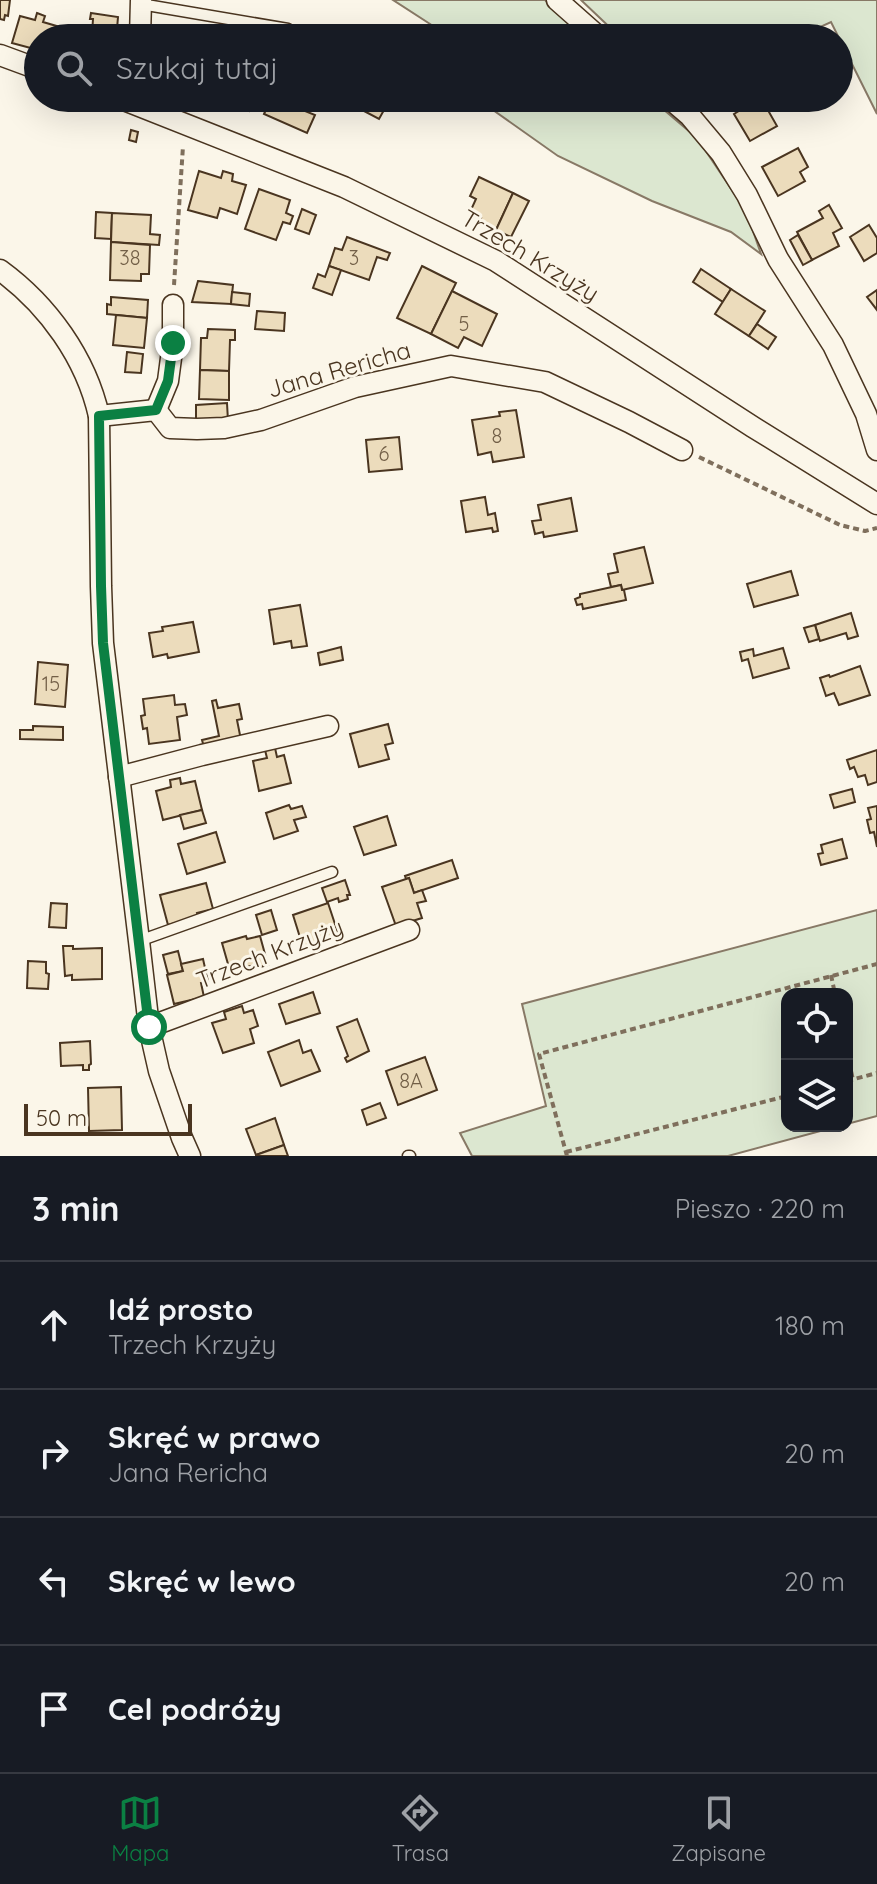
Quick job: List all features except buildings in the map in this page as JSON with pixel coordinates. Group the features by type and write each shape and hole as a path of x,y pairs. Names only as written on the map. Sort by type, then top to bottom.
{"street":[{"path":"557,0 584,24"},
{"path":"140,24 141,2"},
{"path":"0,55 24,64"},
{"name":"Trzech Krzyży","path":"156,112 344,187 496,261 877,504"},
{"path":"685,112 721,153 747,195 778,259 833,345 866,414 877,450"},
{"path":"0,270 37,303 65,338 95,396 99,416 103,643 149,1027 159,1071 190,1156"},
{"path":"99,416 156,410 168,381 173,343 173,305"},
{"name":"Jana Rericha","path":"156,410 170,428 224,428 261,420 355,387 451,366 545,382 682,450"},
{"path":"119,777 328,726"},
{"name":"Trzech Krzyży","path":"149,1027 409,930"}],"lane":[{"path":"141,2 261,24"},
{"path":"139,941 332,872"}],"path":[{"path":"173,305 183,124"},
{"path":"682,450 840,525 865,531 877,528"},
{"path":"781,1098 566,1154 539,1054 877,964"},
{"path":"831,975 834,988"},
{"path":"853,1079 877,1073"}],"green space":[{"path":"393,0 545,0 571,24 430,24"},
{"path":"581,0 877,0 877,114 853,66 853,24 606,24"},
{"path":"496,112 666,112 697,138 746,211 761,254 731,232 652,201 558,156"},
{"path":"877,910 877,1116 853,1122 853,988 781,988 781,1132 817,1132 728,1156 472,1156 460,1133 546,1106 522,1004"}],"route":[{"path":"149,1027 103,643 99,416 156,410 168,381 173,343"}]}
